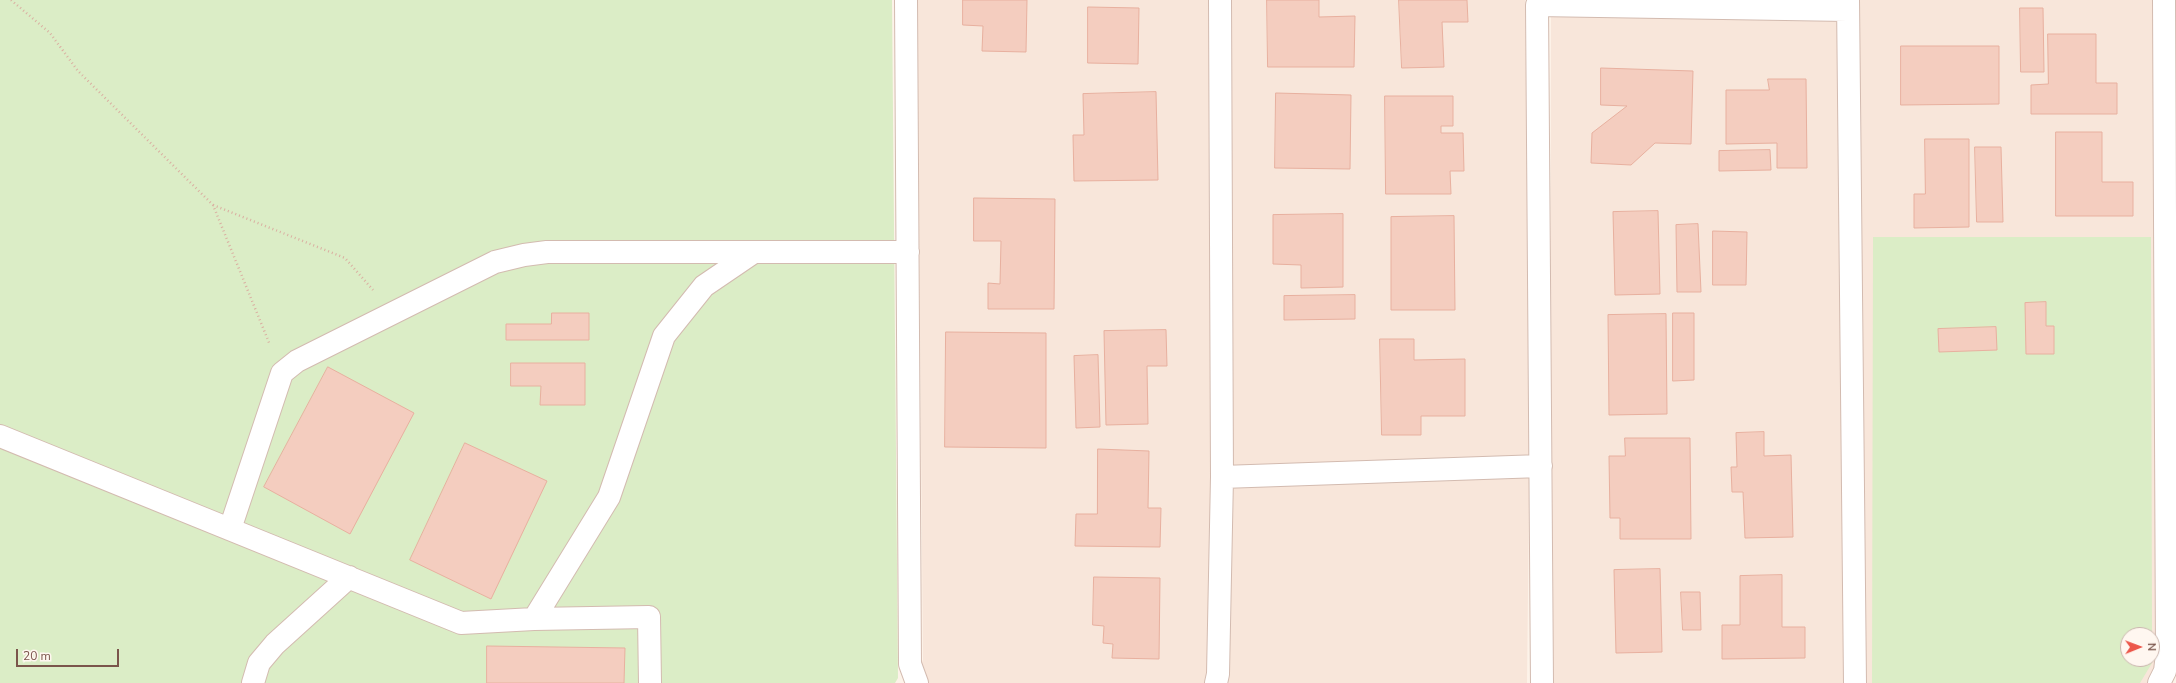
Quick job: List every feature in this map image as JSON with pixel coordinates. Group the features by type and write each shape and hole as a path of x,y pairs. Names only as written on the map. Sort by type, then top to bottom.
{"street":[{"path":"906,0 910,664 917,683"},
{"path":"1216,683 1218,674 1222,477 1220,0"},
{"path":"2159,683 2165,671 2167,654 2164,0"},
{"path":"1542,683 1537,2 1847,5 1855,683"},
{"path":"230,529 282,373 297,361 495,262 524,254 547,252 908,252"},
{"path":"534,619 609,498 664,336 704,286 754,252"},
{"path":"0,436 461,623 534,619 649,617 650,683"},
{"path":"1222,477 1541,466"},
{"path":"253,683 259,663 276,644 349,577"}],"path":[{"path":"11,0 50,33 78,71 213,205 282,373"},
{"path":"213,205 345,258 392,314"}],"shaded area":[{"path":"917,0 1525,0 1530,413 1527,683 907,683 923,660"},
{"path":"1551,0 2168,0 2161,683 1550,683"}],"green space":[{"path":"0,0 892,0 898,678 895,683 0,683"},
{"path":"1873,237 2151,237 2152,627 2120,627 2120,667 2150,667 2140,683 1872,683"}],"building":[{"path":"963,0 1027,0 1026,52 982,51 983,26 963,25"},
{"path":"1267,0 1319,0 1319,17 1355,16 1354,67 1268,67"},
{"path":"1399,0 1467,0 1468,22 1442,22 1444,67 1402,68"},
{"path":"1088,7 1139,8 1138,64 1088,63"},
{"path":"2020,8 2043,8 2044,72 2021,72"},
{"path":"2048,34 2096,34 2096,83 2117,83 2117,114 2031,114 2031,85 2048,84"},
{"path":"1901,46 1999,46 1999,104 1901,105"},
{"path":"1601,68 1693,71 1691,144 1655,143 1631,165 1591,163 1592,133 1627,106 1601,105"},
{"path":"1768,79 1806,79 1807,168 1777,168 1777,143 1726,144 1726,90 1769,90"},
{"path":"1156,92 1158,180 1074,181 1073,135 1084,135 1083,94"},
{"path":"1276,93 1351,95 1350,169 1275,168"},
{"path":"1385,96 1453,96 1453,126 1441,126 1441,133 1463,133 1464,171 1450,171 1451,194 1386,194"},
{"path":"2056,132 2102,132 2102,182 2133,182 2133,216 2056,216"},
{"path":"1925,139 1969,139 1969,227 1914,228 1914,194 1925,194"},
{"path":"1975,147 2001,147 2003,222 1977,222"},
{"path":"1770,150 1771,170 1719,171 1719,151"},
{"path":"974,198 1055,199 1054,309 988,309 988,283 1000,284 1001,241 974,241"},
{"path":"1658,211 1660,294 1615,295 1613,212"},
{"path":"1343,214 1343,287 1301,288 1301,265 1273,264 1273,215"},
{"path":"1454,216 1455,310 1391,310 1391,217"},
{"path":"1698,224 1701,292 1677,292 1676,225"},
{"path":"1713,231 1747,232 1746,285 1713,285"},
{"path":"1355,295 1355,319 1284,320 1284,296"},
{"path":"2046,302 2046,326 2054,326 2054,354 2026,354 2025,303"},
{"path":"552,313 589,313 589,340 506,340 506,324 551,324"},
{"path":"1673,313 1694,313 1694,380 1673,381"},
{"path":"1666,314 1667,414 1609,415 1608,315"},
{"path":"1996,327 1997,350 1939,352 1938,329"},
{"path":"1166,330 1167,366 1147,366 1148,424 1106,425 1104,331"},
{"path":"946,332 1046,333 1046,448 945,447"},
{"path":"1380,339 1414,339 1414,360 1465,359 1465,416 1421,416 1421,435 1382,435"},
{"path":"1098,355 1100,427 1076,428 1074,356"},
{"path":"511,363 585,363 585,405 540,405 541,386 511,386"},
{"path":"328,367 414,413 350,534 264,487"},
{"path":"1764,432 1764,456 1791,455 1793,537 1745,538 1743,492 1732,492 1731,467 1737,467 1736,433"},
{"path":"1625,438 1690,438 1691,539 1620,539 1620,518 1610,518 1609,456 1625,456"},
{"path":"465,443 547,481 491,599 410,560"},
{"path":"1098,449 1149,451 1148,508 1161,508 1160,547 1075,546 1076,514 1097,514"},
{"path":"1660,569 1662,652 1616,653 1614,570"},
{"path":"1782,575 1782,627 1805,627 1805,658 1722,659 1722,625 1740,625 1740,576"},
{"path":"1094,577 1160,578 1159,659 1112,658 1113,644 1103,643 1104,626 1093,625"},
{"path":"1681,592 1700,592 1701,630 1683,630"},
{"path":"487,646 625,648 624,683 487,683"}]}
